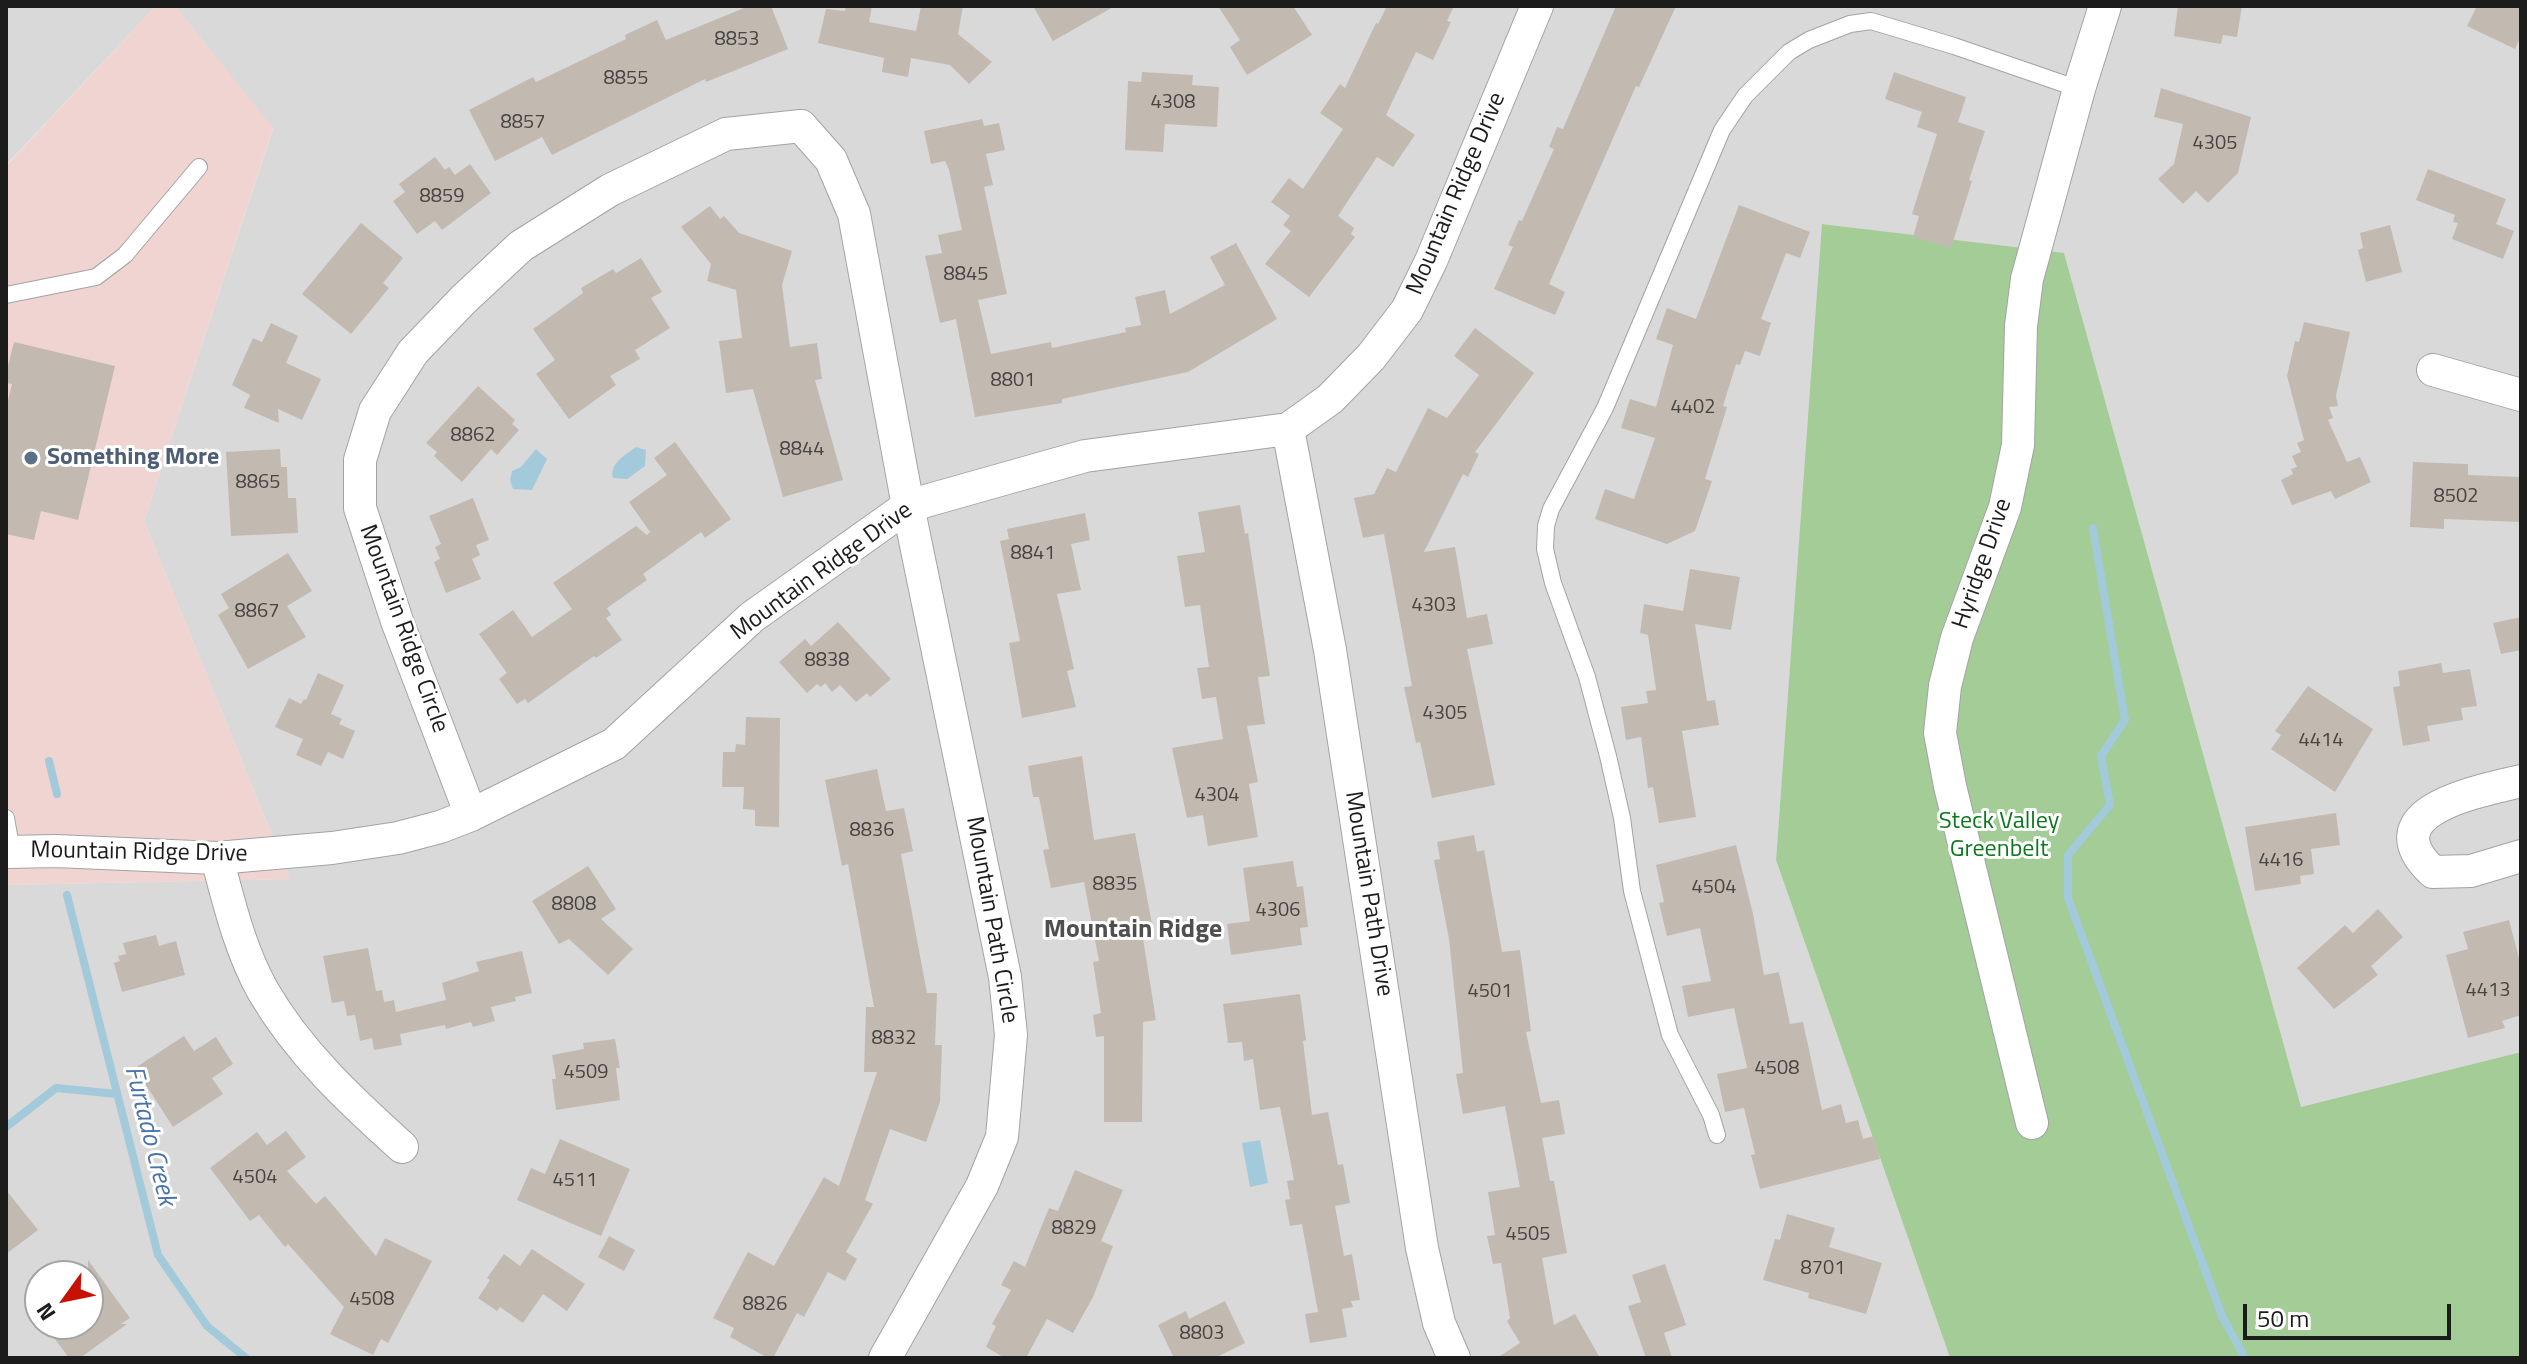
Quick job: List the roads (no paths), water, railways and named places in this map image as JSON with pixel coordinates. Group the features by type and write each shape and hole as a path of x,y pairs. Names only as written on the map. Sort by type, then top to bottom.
{"street":[{"name":"Mountain Ridge Drive","path":"9,852 217,858 398,838 440,827 471,815 614,744 752,617 908,506 1085,456 1288,429 1330,399 1371,357 1407,310 1431,261 1537,6"},
{"name":"Hyridge Drive","path":"2032,1123 1950,786 1940,733 1945,686 1957,638 2008,491 2018,445 2021,326 2027,279 2105,6"},
{"name":"Mountain Ridge Circle","path":"471,815 397,621 360,508 360,460 375,411 413,352 521,246 610,190 726,134 801,126 831,160 854,214 908,506"},
{"path":"2433,370 2521,395"},
{"name":"Mountain Path Drive","path":"1288,429 1330,650 1422,1248 1439,1323 1454,1358"},
{"name":"Mountain Path Circle","path":"885,1358 982,1186 1002,1137 1011,1035 1005,977 908,506"},
{"path":"2521,781 2454,799 2435,808 2418,821 2413,839 2421,860 2433,872 2471,871 2521,856"},
{"path":"217,858 237,933 262,990 296,1042 346,1095 402,1147"}],"lane":[{"path":"1717,1135 1711,1115 1670,1035 1639,920 1608,756 1587,677 1553,583 1545,549 1546,526 1551,509 1605,408 1722,130 1745,96 1789,52 1809,40 1850,24 1871,21 2079,89"},
{"path":"6,295 96,277 125,255 199,167"},
{"path":"6,818 9,852"}],"water":[{"path":"636,447 646,450 645,466 627,479 613,478 613,468"},
{"path":"536,449 547,459 532,490 513,489 510,480 512,471 521,467"},
{"path":"1260,1140 1268,1183 1250,1187 1242,1143"}],"waterway":[{"path":"2093,528 2125,720 2101,756 2110,805 2068,855 2068,898 2222,1316 2245,1358"},
{"name":"Furtado Creek","path":"49,761 57,794"},
{"name":"Furtado Creek","path":"67,895 158,1255 207,1326 246,1358"},
{"path":"6,1127 56,1088 117,1094"}],"place":[{"name":"Something More","path":"31,458"}],"district":[{"name":"Mountain Ridge","path":"1133,931"}],"park label":[{"name":"Steck Valley Greenbelt","path":"1999,836"}]}
